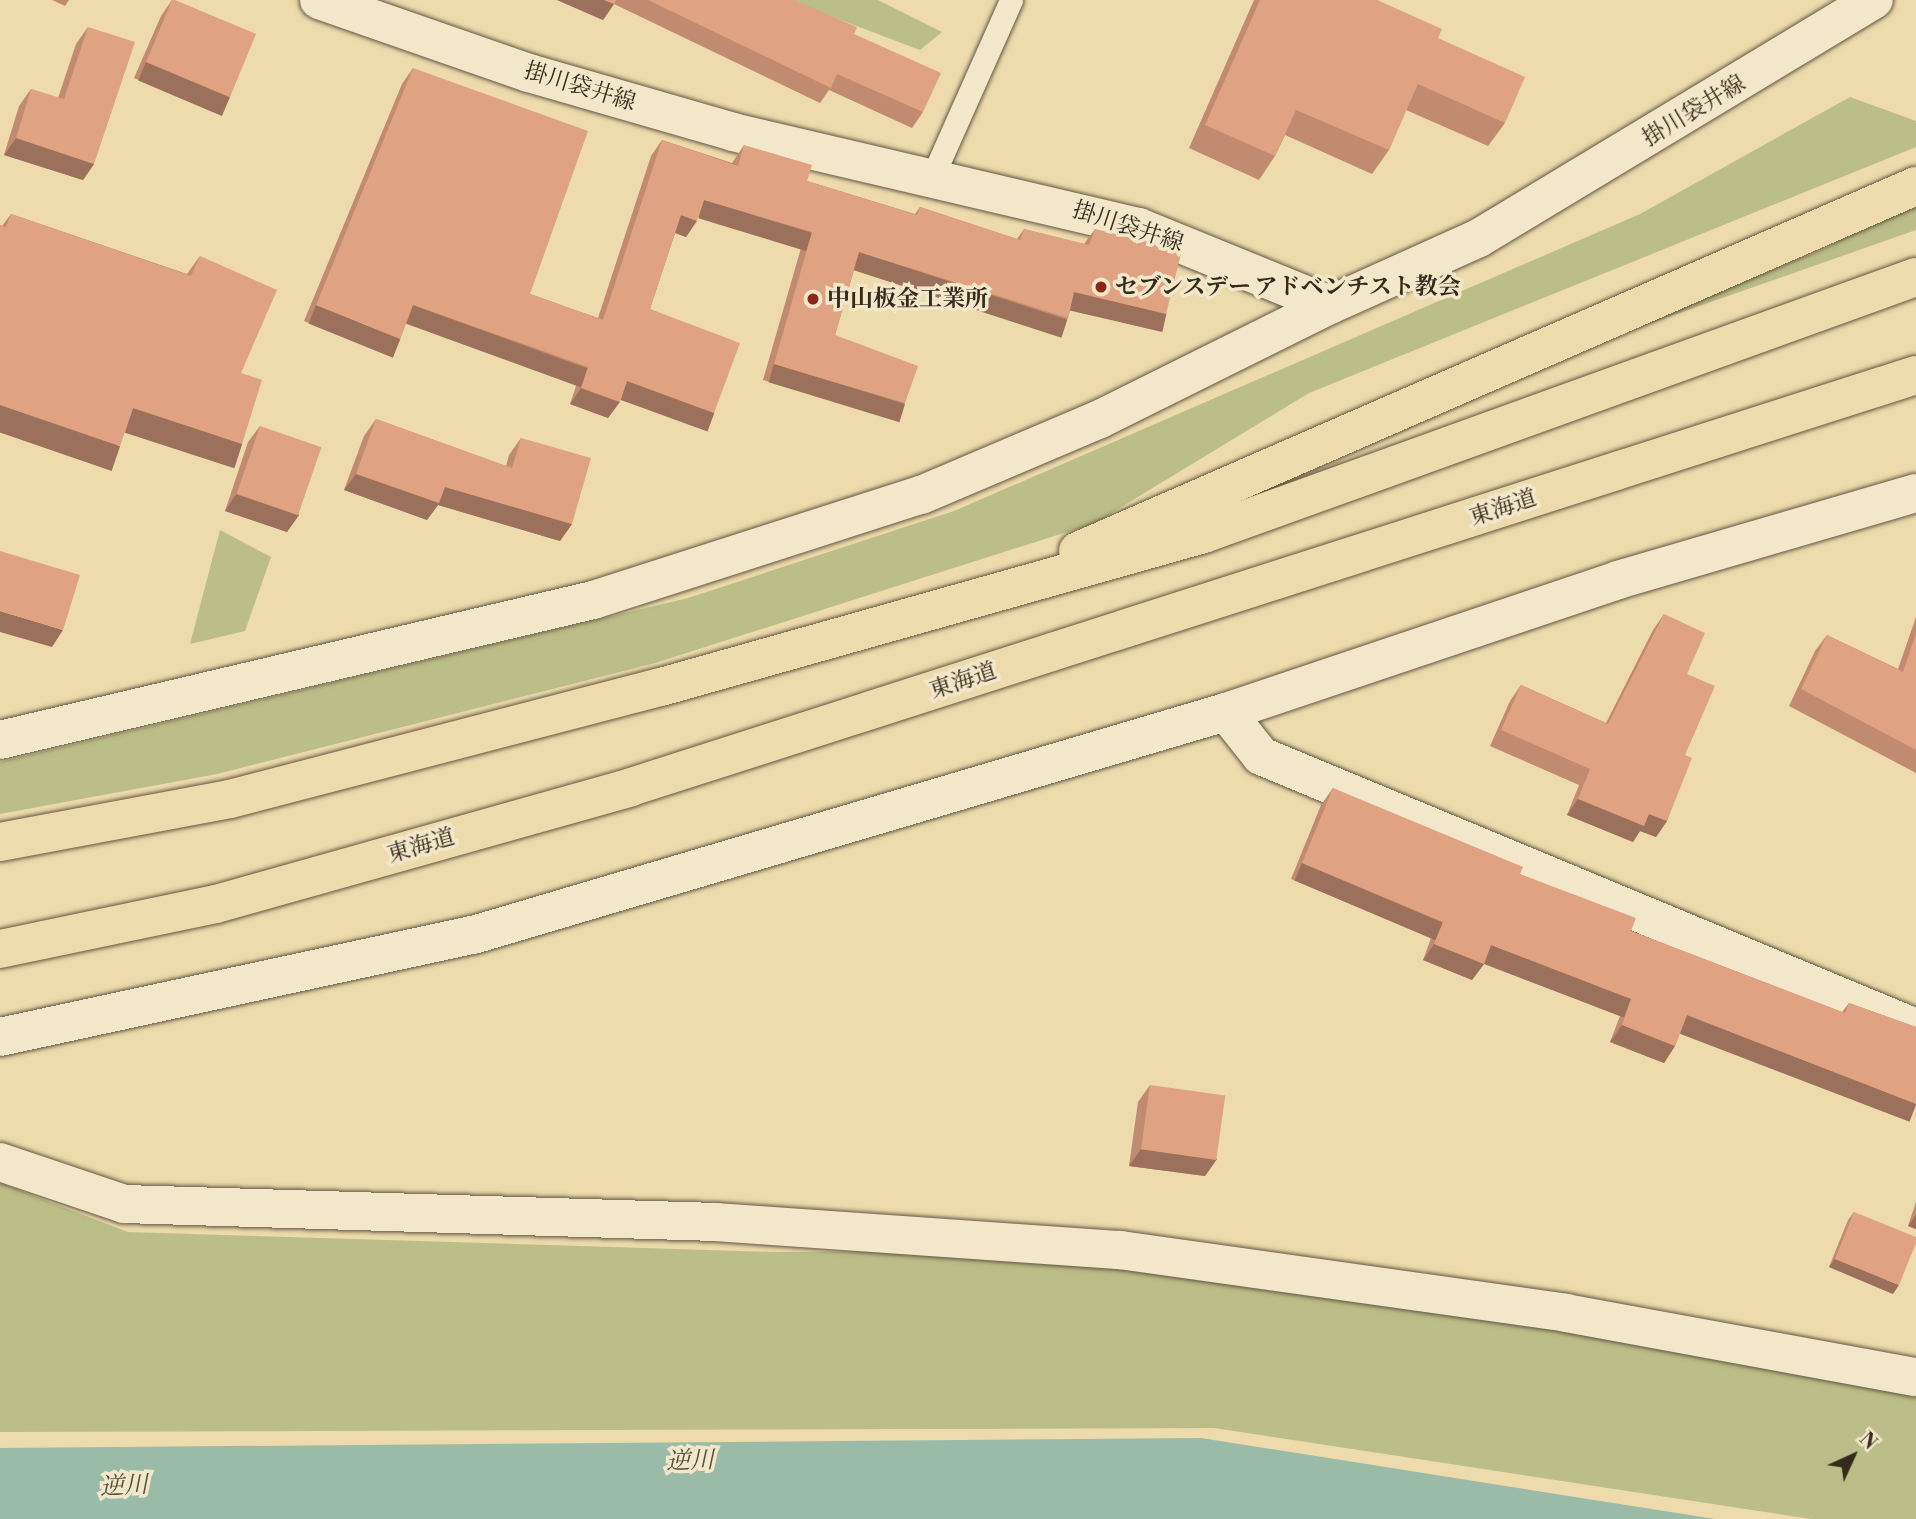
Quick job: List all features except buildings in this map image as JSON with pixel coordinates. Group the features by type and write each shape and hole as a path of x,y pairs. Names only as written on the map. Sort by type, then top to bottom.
{"highway":[{"path":"984,596 1189,497 1363,429 1916,186"},
{"path":"0,842 230,799 1204,534 1916,277"},
{"name":"東海道","path":"0,948 216,904 631,787 1916,376"}],"street":[{"name":"掛川袋井線","path":"319,0 529,73 930,182 1049,201 1139,227 1330,305 1479,238 1874,0"},
{"path":"0,740 593,600 921,495 1100,419 1330,305"},
{"path":"0,1037 473,935 1226,712 1618,580 1916,493"},
{"path":"1226,712 1261,756 1916,1028"},
{"path":"0,1163 124,1204 716,1222 1120,1250 1566,1313 1916,1377"}],"lane":[{"path":"930,182 1011,0"}],"green space":[{"path":"788,0 878,0 942,32 920,50"},
{"path":"1850,97 1916,121 1916,147 1309,393 1095,523 655,663 217,774 0,814 0,762 688,598 954,511 1640,214"},
{"path":"1916,194 1916,230 1577,349 1826,248"},
{"path":"220,530 271,557 245,631 190,644"},
{"path":"0,1183 128,1232 776,1252 1120,1250 1916,1377 1916,1519 1811,1519 1214,1428 0,1432"}],"water":[{"name":"逆川","path":"1201,1438 1715,1519 0,1519 0,1448"}],"place":[{"name":"セブンスデー アドベンチスト教会","path":"1101,287"},
{"name":"中山板金工業所","path":"813,299"}]}
